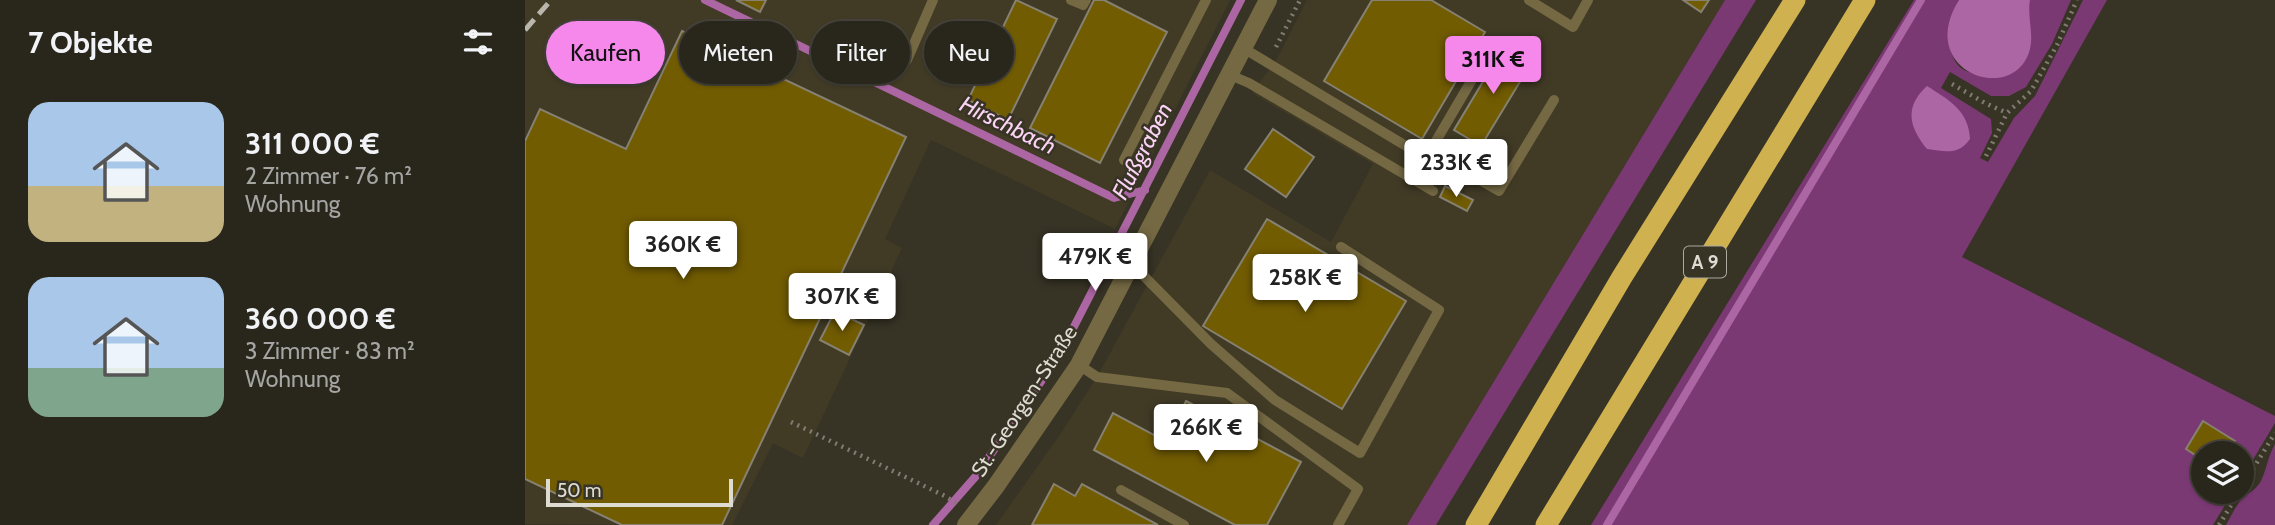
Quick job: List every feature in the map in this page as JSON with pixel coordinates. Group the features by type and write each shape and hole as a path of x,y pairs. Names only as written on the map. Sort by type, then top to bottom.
{"highway":[{"path":"1476,525 1622,277 1795,0"},
{"name":"A 9","path":"1546,525 1865,0"}],"street":[{"name":"St.-Georgen-Straße","path":"964,516 996,486 1079,365 1268,0"}],"lane":[{"path":"910,53 933,0"},
{"path":"1071,0 1083,5 1086,0"},
{"path":"1124,160 1206,0"},
{"path":"1529,0 1573,27 1588,0"},
{"path":"1243,48 1426,158 1494,42"},
{"path":"1230,75 1249,83 1433,191"},
{"path":"1429,151 1499,191 1554,100"},
{"path":"1132,264 1211,344 1275,400 1360,453 1439,310 1341,247"},
{"path":"1079,365 1097,377 1227,393 1358,489 1338,525"},
{"path":"1121,490 1184,525"}],"path":[{"path":"1986,156 2007,113 2031,91 2057,45 2077,0"},
{"path":"1952,84 2007,113"},
{"path":"791,422 946,496 964,516"},
{"path":"2254,467 2275,432"},
{"path":"2219,525 2232,504"}],"shaded area":[{"path":"525,0 1230,0 1115,229 931,140 885,239 902,248 803,458 773,443 732,525 525,524"},
{"path":"1307,0 1725,0 1407,525 996,525 1097,377 1210,170 1331,242 1373,164 1252,93 1278,57"},
{"path":"1725,0 1756,0 1436,525 1407,525"},
{"path":"1914,0 1959,0 1950,27 1950,47 1957,64 1973,73 2008,75 2019,66 2029,49 2030,0 2071,0 2052,44 2026,87 2009,96 1991,96 1950,72 1941,88 1991,119 1992,133 1980,158 1988,162 2014,118 2035,96 2083,0 2107,0 1962,257 2275,416 2275,423 2254,458 2254,441 2191,441 2191,504 2226,504 2213,525 1591,525"},
{"path":"1959,0 2030,0 2031,43 2021,66 2006,76 1989,78 1972,73 1958,62 1949,46 1949,25"},
{"path":"1927,86 1956,107 1966,121 1970,139 1961,148 1951,151 1927,149 1916,133 1912,109"},
{"path":"2275,444 2275,525 2226,525 2238,504 2254,504 2254,489 2261,481"}],"building":[{"path":"736,0 766,0 760,12"},
{"path":"1016,0 1057,19 1008,120 968,100 976,84 1014,84 1014,21 1006,21"},
{"path":"1094,0 1104,0 1167,32 1100,163 1030,128"},
{"path":"1372,0 1431,0 1485,32 1422,139 1324,81"},
{"path":"1683,0 1709,0 1701,12"},
{"path":"679,37 679,84 794,84 906,137 722,525 622,525 525,479 525,141 540,109 626,149 657,84 665,84 665,67"},
{"path":"1505,45 1532,62 1481,146 1454,130"},
{"path":"1273,129 1314,157 1286,197 1245,169"},
{"path":"1445,186 1473,200 1467,211 1440,197"},
{"path":"1267,219 1406,301 1342,409 1203,326"},
{"path":"835,311 864,325 849,355 820,340"},
{"path":"1186,401 1301,462 1267,525 1235,525 1094,450 1113,413 1165,441"},
{"path":"2203,421 2235,441 2191,441 2191,452 2186,449"},
{"path":"1054,484 1075,496 1082,484 1158,525 1032,525"}],"waterway":[{"name":"Hirschbach","path":"705,0 1114,198 1145,190"},
{"name":"Flußgraben","path":"933,525 976,476 1060,354 1241,0"},
{"path":"1607,525 1921,0"}],"railway":[{"path":"525,30 551,0"}]}
